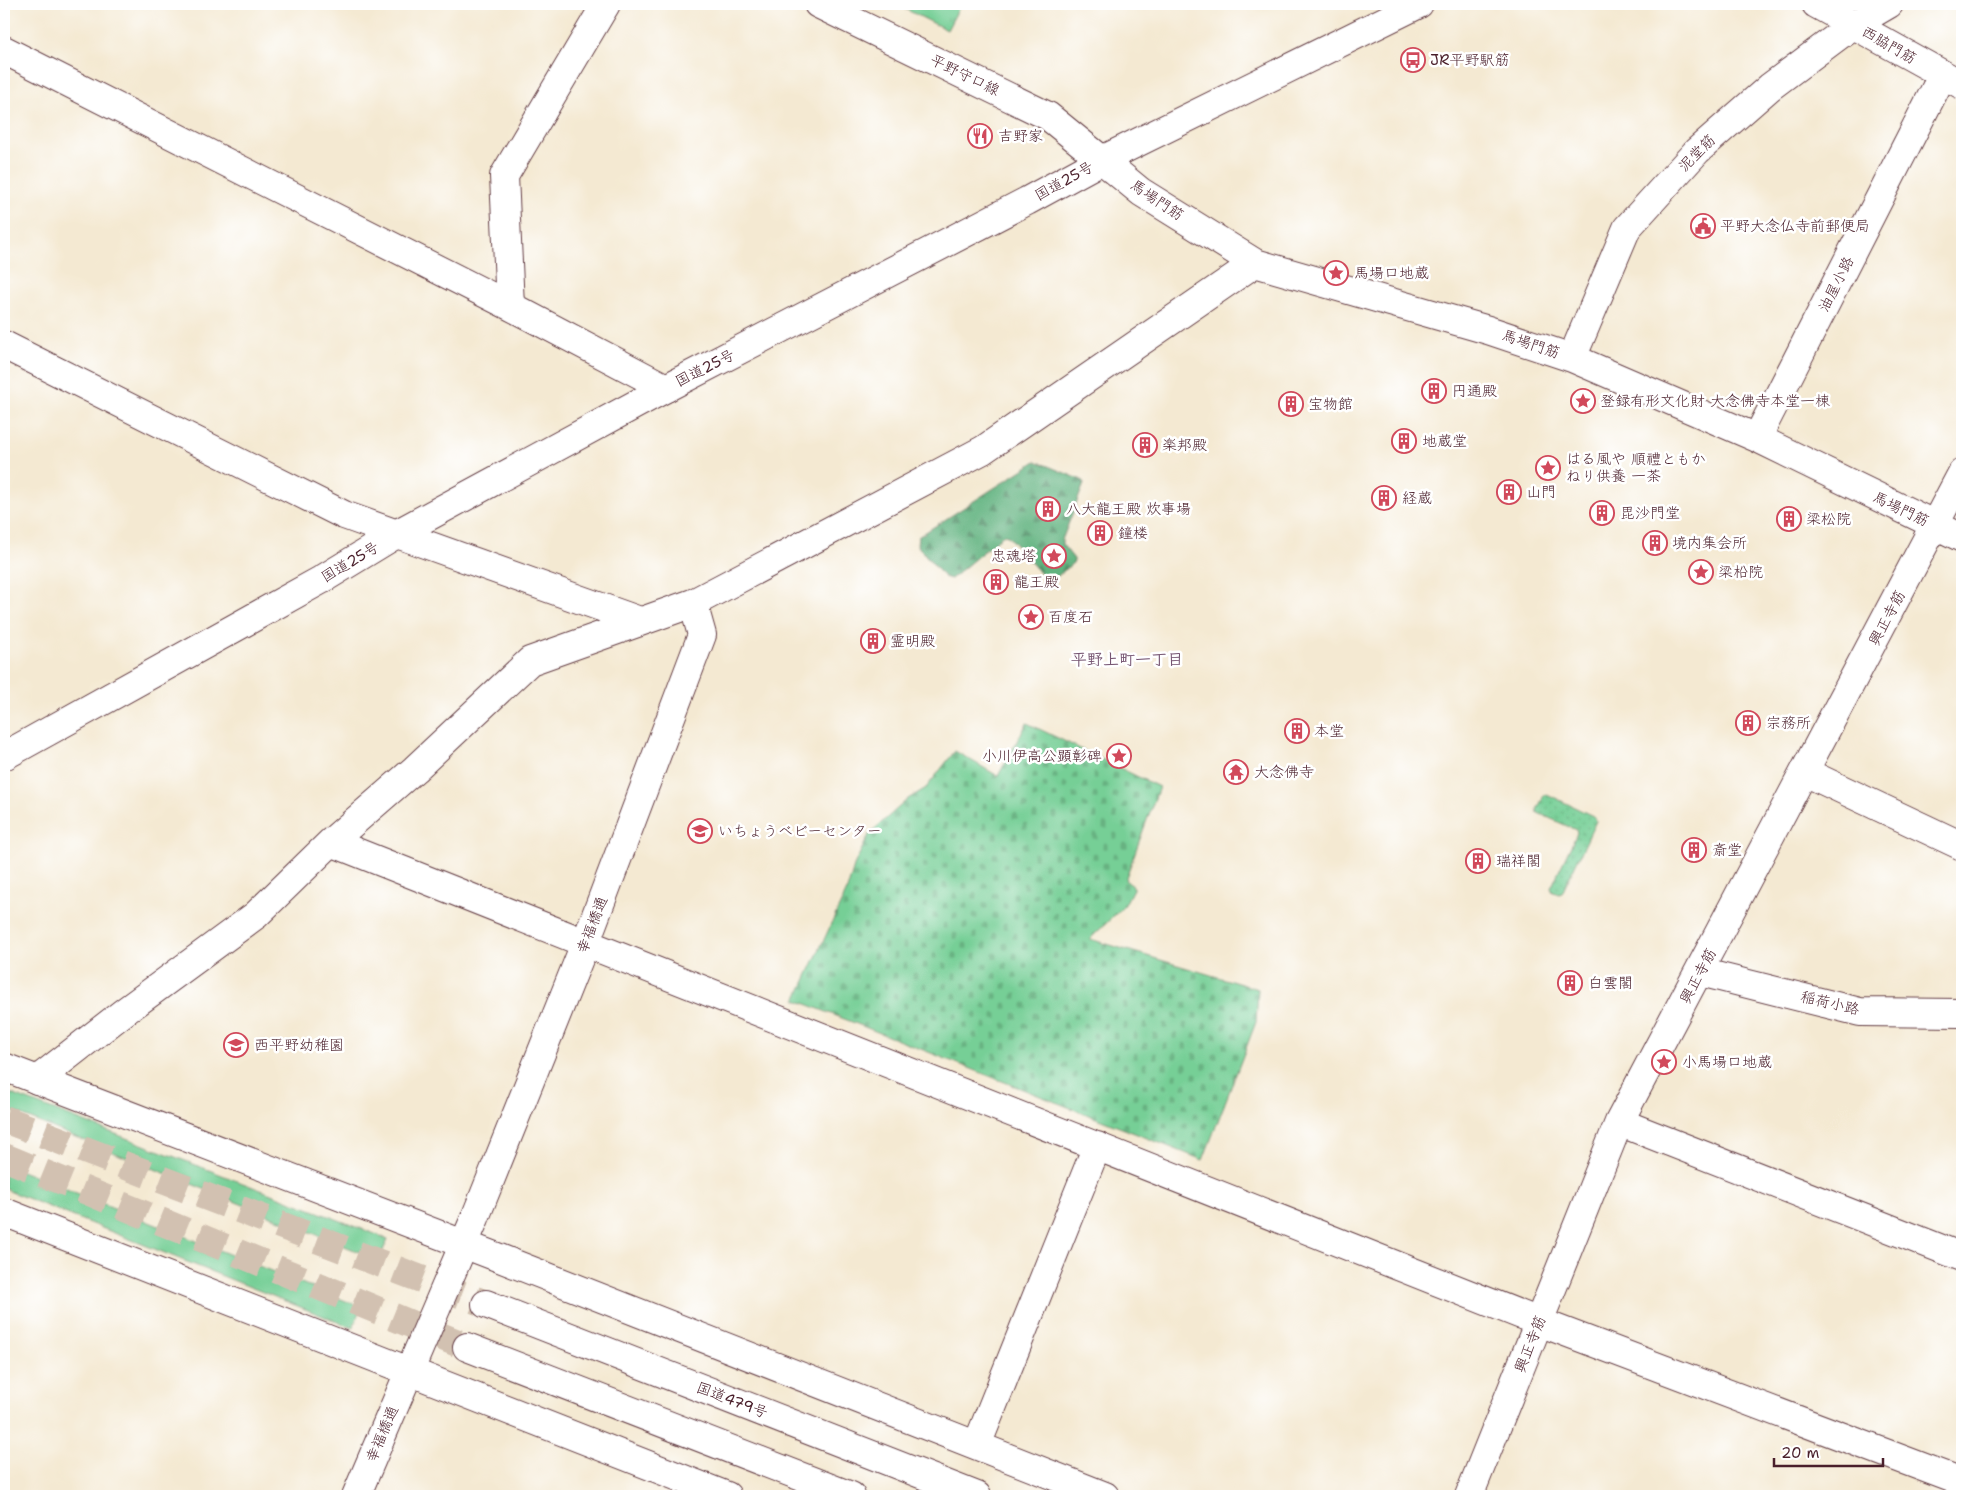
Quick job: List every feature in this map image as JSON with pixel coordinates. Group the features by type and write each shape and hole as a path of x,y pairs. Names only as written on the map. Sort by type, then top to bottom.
{"main road":[{"path":"510,306 504,176 606,4"},
{"name":"平野守口線","path":"818,4 1048,116 1102,160"},
{"name":"国道25号","path":"4,756 312,584 398,532 666,388 1027,201 1102,160 1419,4"},
{"name":"西脇門筋","path":"1816,4 1952,80"},
{"name":"泥堂筋","path":"1572,358 1627,228 1697,151 1770,87 1853,25 1890,4"},
{"path":"4,50 510,306 666,388"},
{"name":"油屋小路","path":"1757,438 1952,80"},
{"name":"馬場門筋","path":"1102,160 1141,192 1255,263 1488,330 1572,358 1757,438 1962,538"},
{"path":"37,1080 124,1012 256,915 332,842 415,769 530,661 693,602 983,450 1255,263"},
{"path":"6,352 344,515 398,532 640,621"},
{"name":"興正寺筋","path":"1469,1496 1619,1122 1806,772 1962,473"},
{"name":"幸福橋通","path":"356,1496 460,1255 585,944 702,635 693,602"},
{"path":"1806,772 1962,846"},
{"path":"332,842 1539,1322 1962,1482"},
{"name":"稲荷小路","path":"1700,972 1860,1012 1962,1013"},
{"path":"4,1067 460,1255 977,1445 1105,1496"},
{"path":"1619,1122 1962,1256"},
{"path":"977,1445 1097,1146"},
{"path":"4,1212 414,1362 727,1496"},
{"name":"国道479号","path":"486,1304 978,1496"},
{"path":"467,1347 850,1496"}],"green space":[{"path":"895,4 961,4 947,30"},
{"path":"1036,461 1082,480 1084,484 1062,540 1062,544 1074,559 1074,562 1051,582 1047,581 1008,536 1003,535 951,579 944,577 917,545 918,537"},
{"path":"1027,723 1159,787 1125,880 1134,887 1124,906 1090,939 1258,989 1256,1022 1203,1160 796,1000 847,890 855,863 870,833 908,799 926,788 955,751 998,776"},
{"path":"1547,794 1595,817 1596,821 1562,893 1559,894 1553,892 1551,888 1577,833 1576,830 1538,813 1537,810 1544,795"},
{"path":"4,1091 388,1239 379,1260 4,1108"},
{"path":"4,1164 361,1307 353,1328 9,1191 4,1188"}],"tunnel":[{"path":"4,1119 486,1304"},
{"path":"4,1157 467,1347"}],"place":[{"name":"JR平野駅筋","path":"1413,60"},
{"name":"吉野家","path":"980,136"},
{"name":"平野大念仏寺前郵便局","path":"1703,226"},
{"name":"馬場口地蔵","path":"1336,273"},
{"name":"円通殿","path":"1434,391"},
{"name":"登録有形文化財 大念佛寺本堂一棟","path":"1583,401"},
{"name":"宝物館","path":"1291,404"},
{"name":"地蔵堂","path":"1404,441"},
{"name":"楽邦殿","path":"1145,445"},
{"name":"はる風や 順禮ともか ねり供養 一茶","path":"1548,468"},
{"name":"山門","path":"1509,492"},
{"name":"経蔵","path":"1384,498"},
{"name":"八大龍王殿 炊事場","path":"1048,509"},
{"name":"毘沙門堂","path":"1602,513"},
{"name":"梁松院","path":"1789,519"},
{"name":"鐘楼","path":"1100,533"},
{"name":"境内集会所","path":"1655,543"},
{"name":"忠魂塔","path":"1054,556"},
{"name":"梁柗院","path":"1701,572"},
{"name":"龍王殿","path":"996,582"},
{"name":"百度石","path":"1031,617"},
{"name":"霊明殿","path":"873,641"},
{"name":"宗務所","path":"1748,723"},
{"name":"本堂","path":"1297,731"},
{"name":"小川伊高公顕彰碑","path":"1119,756"},
{"name":"大念佛寺","path":"1236,772"},
{"name":"いちょうベビーセンター","path":"700,831"},
{"name":"斎堂","path":"1694,850"},
{"name":"瑞祥閣","path":"1478,861"},
{"name":"白雲閣","path":"1570,983"},
{"name":"西平野幼稚園","path":"236,1045"},
{"name":"小馬場口地蔵","path":"1664,1062"}],"district":[{"name":"平野上町一丁目","path":"1127,659"}]}
